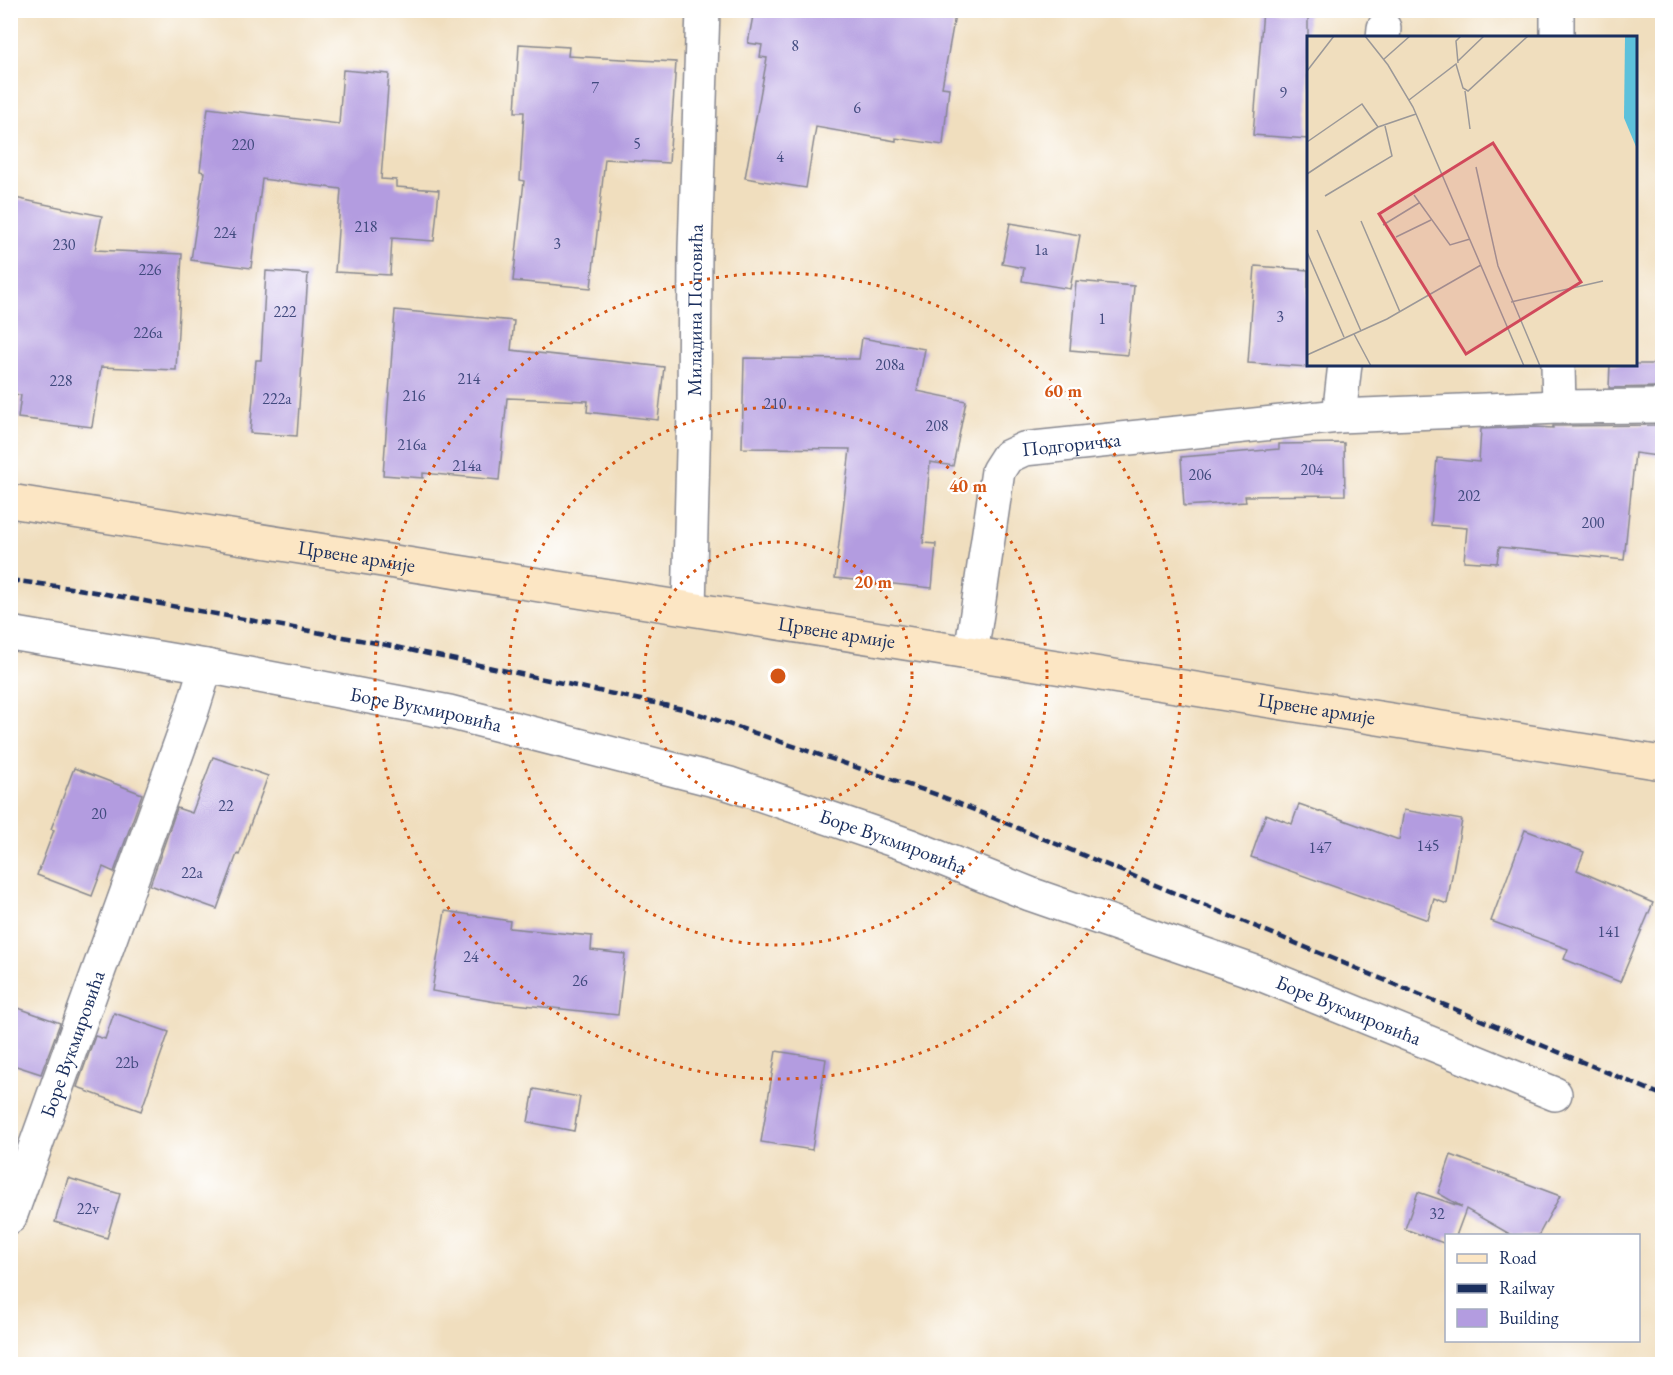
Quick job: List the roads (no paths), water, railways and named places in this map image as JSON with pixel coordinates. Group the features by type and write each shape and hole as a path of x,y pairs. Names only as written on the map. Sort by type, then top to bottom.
{"main road":[{"name":"Црвене армије","path":"10,501 1662,763"}],"street":[{"name":"Миладина Поповића","path":"689,608 695,248 704,10"},
{"path":"1557,10 1557,36"},
{"path":"1339,416 1345,366"},
{"path":"1558,366 1559,407"},
{"name":"Подгоричка","path":"971,654 998,471 1007,457 1024,449 1339,416 1559,407 1653,406"},
{"name":"Боре Вукмировића","path":"10,633 206,666 449,712 730,784 908,845 1030,894 1258,973 1556,1094"},
{"name":"Боре Вукмировића","path":"10,1217 191,714 206,666"}],"railway":[{"path":"10,580 78,589 382,644 687,710 938,795 1662,1095"}]}
